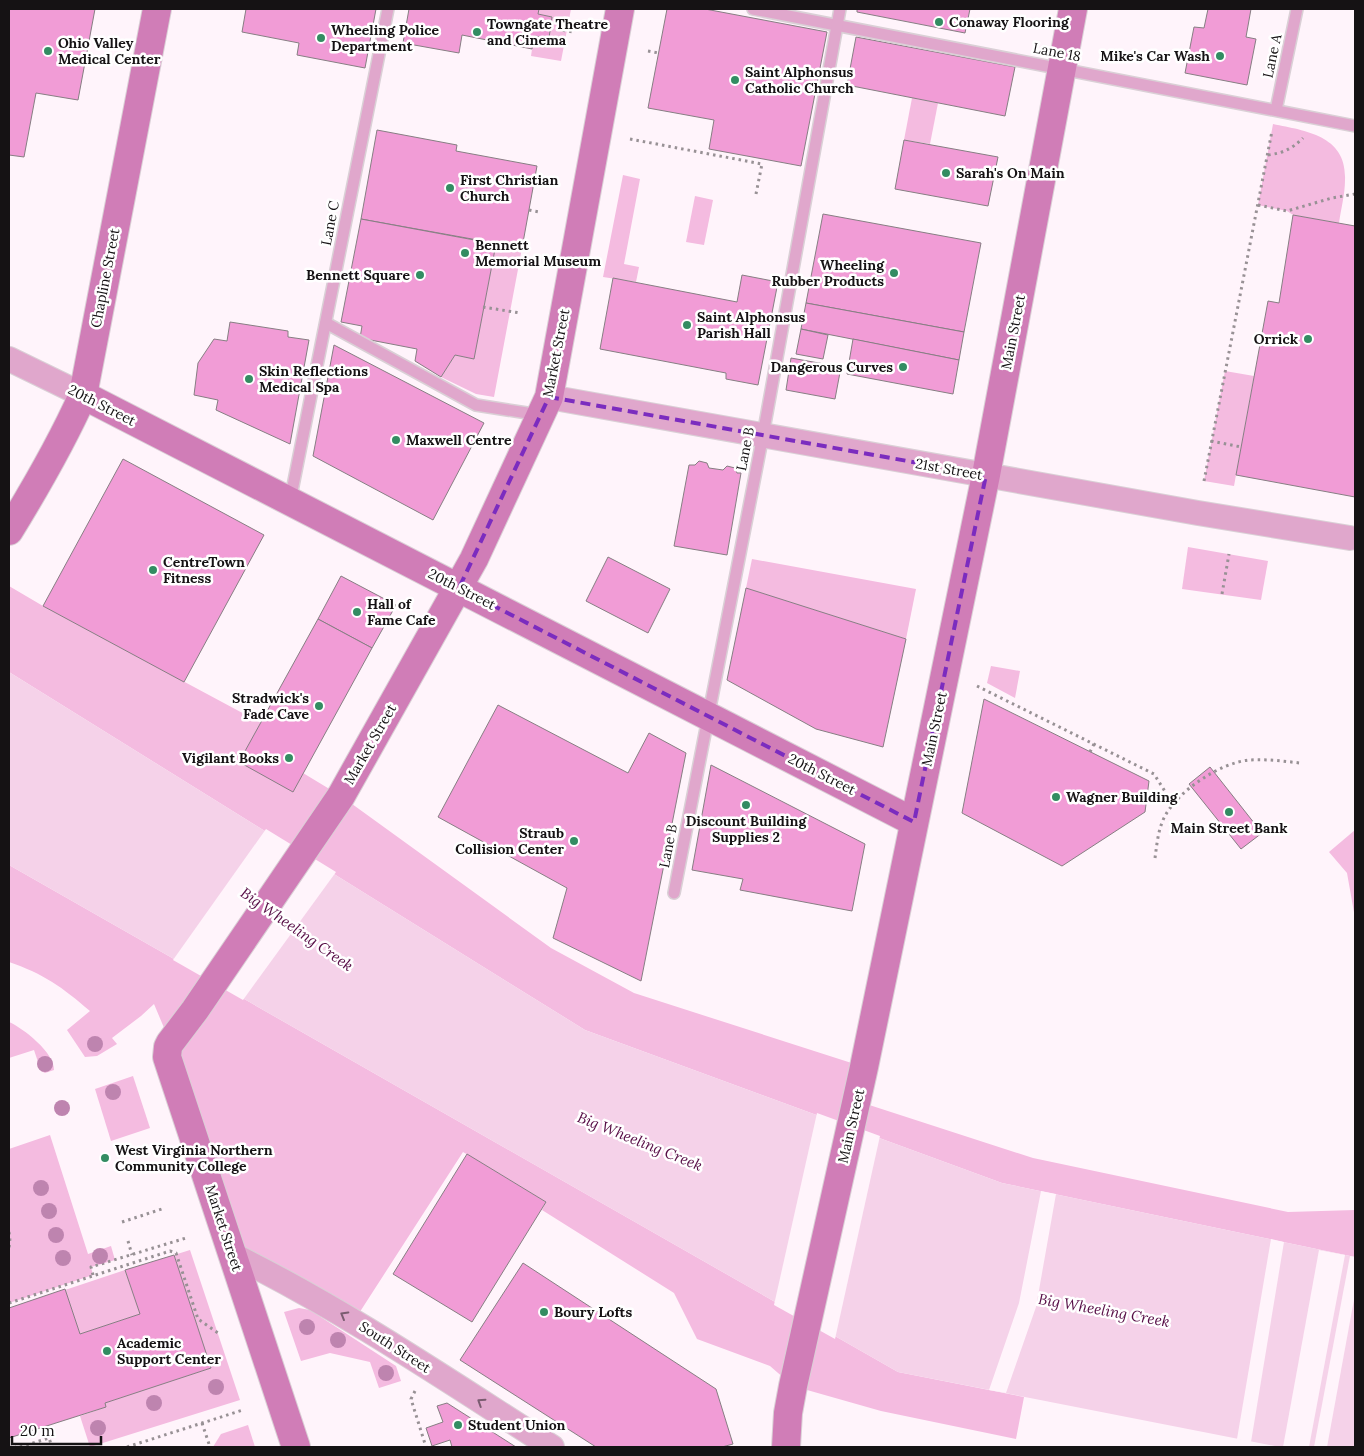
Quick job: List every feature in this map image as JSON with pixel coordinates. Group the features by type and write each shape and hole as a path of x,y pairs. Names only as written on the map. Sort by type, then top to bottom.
{"street":[{"name":"Chapline Street","path":"9,531 42,476 70,424 83,394 157,9"},
{"name":"Market Street","path":"296,1447 168,1057 168,1047 341,796 459,588 544,406 620,9"},
{"name":"Main Street","path":"786,1447 788,1413 793,1386 857,1101 986,475 1073,9"},
{"name":"20th Street","path":"9,359 83,394 914,822"},
{"name":"21st Street","path":"544,406 763,435 1198,514 1350,538"},
{"name":"South Street","path":"233,1255 272,1274 354,1321 552,1447"}],"lane":[{"name":"Lane C","path":"290,501 388,9"},
{"name":"Lane 18","path":"753,9 1355,126"},
{"name":"Lane B","path":"674,893 763,435 840,9"},
{"name":"Lane A","path":"1276,110 1297,9"},
{"path":"326,323 476,405 544,406"}],"path":[{"path":"550,28 573,32"},
{"path":"648,51 659,52"},
{"path":"1204,481 1276,110"},
{"path":"1268,155 1281,153 1293,148 1305,137 1312,117"},
{"path":"630,139 762,164 756,194"},
{"path":"1258,206 1287,211 1332,198 1355,194"},
{"path":"529,210 539,212"},
{"path":"484,307 520,313"},
{"path":"1211,442 1241,447"},
{"path":"1222,594 1229,554"},
{"path":"977,686 1154,774 1174,804"},
{"path":"1090,752 1094,744"},
{"path":"1155,858 1160,830 1165,816 1174,804 1213,772 1250,760 1300,763"},
{"path":"122,1222 162,1209"},
{"path":"9,1232 9,1249"},
{"path":"93,1276 91,1267 186,1238"},
{"path":"128,1241 132,1255"},
{"path":"9,1305 170,1251 176,1253 198,1319 218,1333"},
{"path":"419,1385 411,1399 426,1447"},
{"path":"127,1447 243,1410"},
{"path":"202,1423 209,1444 207,1447"},
{"path":"46,1427 52,1447"},
{"path":"9,1447 18,1447 49,1438"}],"highlighted area":[{"path":"549,397 986,475 914,822 459,588"}],"shaded area":[{"path":"539,9 571,9 561,61 531,56 534,36 548,38 552,17 538,14"},
{"path":"912,98 938,103 930,144 904,140"},
{"path":"1273,124 1311,133 1322,138 1332,145 1339,154 1344,165 1345,180 1339,223 1293,215 1287,211 1258,205"},
{"path":"623,175 640,179 624,264 639,267 636,282 603,277"},
{"path":"695,196 713,200 704,245 686,242"},
{"path":"496,244 522,248 494,397 476,394 441,377 455,355 474,359"},
{"path":"1225,371 1254,376 1234,486 1204,481"},
{"path":"1188,547 1268,561 1261,600 1182,589"},
{"path":"752,559 916,589 906,639 746,588"},
{"path":"9,586 261,723 240,762 293,791 303,773 341,796 551,948 634,993 864,1067 857,1101 1033,1158 1288,1212 1355,1210 1355,1257 1002,1183 585,1030 9,672"},
{"path":"991,666 1020,671 1015,698 987,683"},
{"path":"1355,830 1355,918 1347,873 1329,852"},
{"path":"9,865 898,1372 1024,1397 1016,1439 881,1411 793,1386 770,1366 697,1339 674,1293 542,1210 546,1202 463,1152 354,1321 233,1255 170,1042 154,1004 112,1038 117,1044 97,1056 85,1057 67,1030 90,1011 52,982 32,971 9,962"},
{"path":"9,1022 30,1035 44,1049 53,1063 54,1070 45,1073 41,1071 34,1050 9,1058"},
{"path":"133,1076 150,1128 111,1141 95,1089"},
{"path":"50,1135 88,1254 111,1246 115,1260 91,1267 93,1275 9,1303 9,1149"},
{"path":"190,1250 240,1400 90,1447 80,1416 106,1407 105,1403 211,1368 174,1255"},
{"path":"125,1270 140,1314 80,1334 65,1290"},
{"path":"299,1308 310,1310 396,1366 401,1381 379,1388 370,1362 330,1353 301,1361 284,1312"},
{"path":"248,1425 255,1447 213,1447 221,1434"}],"water":[{"name":"Big Wheeling Creek","path":"9,672 585,1030 1002,1183 1355,1257 1355,1447 1280,1447 898,1372 9,865"}],"pier":[{"path":"266,829 336,872 243,1000 173,960"},
{"path":"817,1113 880,1136 835,1339 774,1305"},
{"path":"1041,1191 1056,1194 1036,1307 1006,1393 989,1390 1019,1303"},
{"path":"1271,1239 1284,1242 1251,1442 1237,1439"},
{"path":"1319,1250 1345,1255 1309,1447 1283,1447"},
{"path":"1350,1256 1355,1257 1355,1294 1327,1447 1314,1447"}],"building":[{"name":"Ohio Valley Medical Center","path":"9,9 95,9 78,100 36,93 24,157 9,155"},
{"name":"Wheeling Police Department","path":"246,9 376,9 365,68 297,55 299,43 242,32"},
{"name":"Towngate Theatre and Cinema","path":"409,9 539,9 538,14 552,17 549,38 534,36 532,49 462,35 459,53 403,43"},
{"name":"Saint Alphonsus Catholic Church","path":"667,9 705,9 827,32 801,166 709,149 714,120 648,108"},
{"name":"Conaway Flooring","path":"857,9 970,9 965,33 857,12"},
{"name":"Mike's Car Wash","path":"1208,9 1251,9 1246,37 1256,39 1247,85 1185,73 1194,27 1204,28"},
{"path":"856,37 1015,67 1005,116 847,85"},
{"name":"First Christian Church","path":"377,130 457,145 456,151 537,166 522,248 361,219"},
{"name":"Sarah's On Main","path":"904,140 998,157 988,206 895,189"},
{"name":"Wheeling Rubber Products","path":"823,214 981,243 964,332 806,303"},
{"name":"Orrick","path":"1293,215 1355,226 1355,497 1236,475 1268,301 1279,303"},
{"name":"Bennett Square","path":"361,219 496,244 474,359 455,355 441,377 415,361 417,349 360,338 362,326 341,322"},
{"name":"Saint Alphonsus Parish Hall","path":"742,275 778,282 758,385 726,379 726,373 600,349 613,278 737,302"},
{"path":"806,303 964,332 959,360 801,329"},
{"name":"Skin Reflections Medical Spa","path":"230,322 288,331 288,337 309,340 290,444 216,410 218,400 194,395 198,363 214,339 227,341"},
{"path":"801,329 828,335 823,359 796,354"},
{"name":"Dangerous Curves","path":"853,339 959,360 953,394 847,374"},
{"name":"Maxwell Centre","path":"334,345 484,423 433,520 313,456"},
{"path":"791,358 841,367 835,399 786,390"},
{"name":"CentreTown Fitness","path":"123,459 264,535 184,682 43,606"},
{"path":"699,461 707,463 709,468 723,470 727,466 735,468 737,473 741,473 727,555 674,546 689,465 695,465"},
{"path":"608,557 670,589 648,633 586,601"},
{"name":"Hall of Fame Cafe","path":"341,576 396,605 372,648 318,619"},
{"path":"746,588 906,639 883,747 816,729 727,680"},
{"path":"318,619 372,648 293,792 239,762"},
{"name":"Wagner Building","path":"984,699 1149,781 1145,812 1062,866 962,813"},
{"name":"Straub Collision Center","path":"498,705 628,773 649,733 686,753 641,981 553,938 567,888 438,817"},
{"name":"Discount Building Supplies 2","path":"711,765 865,844 852,911 740,890 743,879 692,870"},
{"name":"Main Street Bank","path":"1210,767 1262,833 1241,849 1189,784"},
{"path":"467,1154 546,1202 472,1322 393,1274"},
{"name":"Academic Support Center","path":"174,1255 211,1368 105,1403 106,1407 9,1438 9,1308 65,1289 80,1334 140,1314 125,1270"},
{"name":"Boury Lofts","path":"523,1263 716,1389 733,1444 722,1447 596,1447 460,1360"},
{"name":"Student Union","path":"447,1403 516,1447 452,1447 450,1440 432,1446 426,1428 443,1422 437,1406"}],"place":[{"name":"Conaway Flooring","path":"939,22"},
{"name":"Towngate Theatre and Cinema","path":"477,32"},
{"name":"Wheeling Police Department","path":"321,38"},
{"name":"Ohio Valley Medical Center","path":"48,51"},
{"name":"Mike's Car Wash","path":"1220,56"},
{"name":"Saint Alphonsus Catholic Church","path":"735,80"},
{"name":"Sarah's On Main","path":"946,173"},
{"name":"First Christian Church","path":"450,188"},
{"name":"Bennett Memorial Museum","path":"465,253"},
{"name":"Wheeling Rubber Products","path":"894,273"},
{"name":"Bennett Square","path":"420,275"},
{"name":"Saint Alphonsus Parish Hall","path":"687,325"},
{"name":"Orrick","path":"1308,339"},
{"name":"Dangerous Curves","path":"903,367"},
{"name":"Skin Reflections Medical Spa","path":"249,379"},
{"name":"Maxwell Centre","path":"396,440"},
{"name":"CentreTown Fitness","path":"153,570"},
{"name":"Hall of Fame Cafe","path":"357,612"},
{"name":"Stradwick's Fade Cave","path":"319,706"},
{"name":"Vigilant Books","path":"289,758"},
{"name":"Wagner Building","path":"1056,797"},
{"name":"Discount Building Supplies 2","path":"746,805"},
{"name":"Main Street Bank","path":"1229,812"},
{"name":"Straub Collision Center","path":"574,841"},
{"name":"West Virginia Northern Community College","path":"105,1158"},
{"name":"Boury Lofts","path":"544,1312"},
{"name":"Academic Support Center","path":"107,1351"},
{"name":"Student Union","path":"458,1425"}]}
